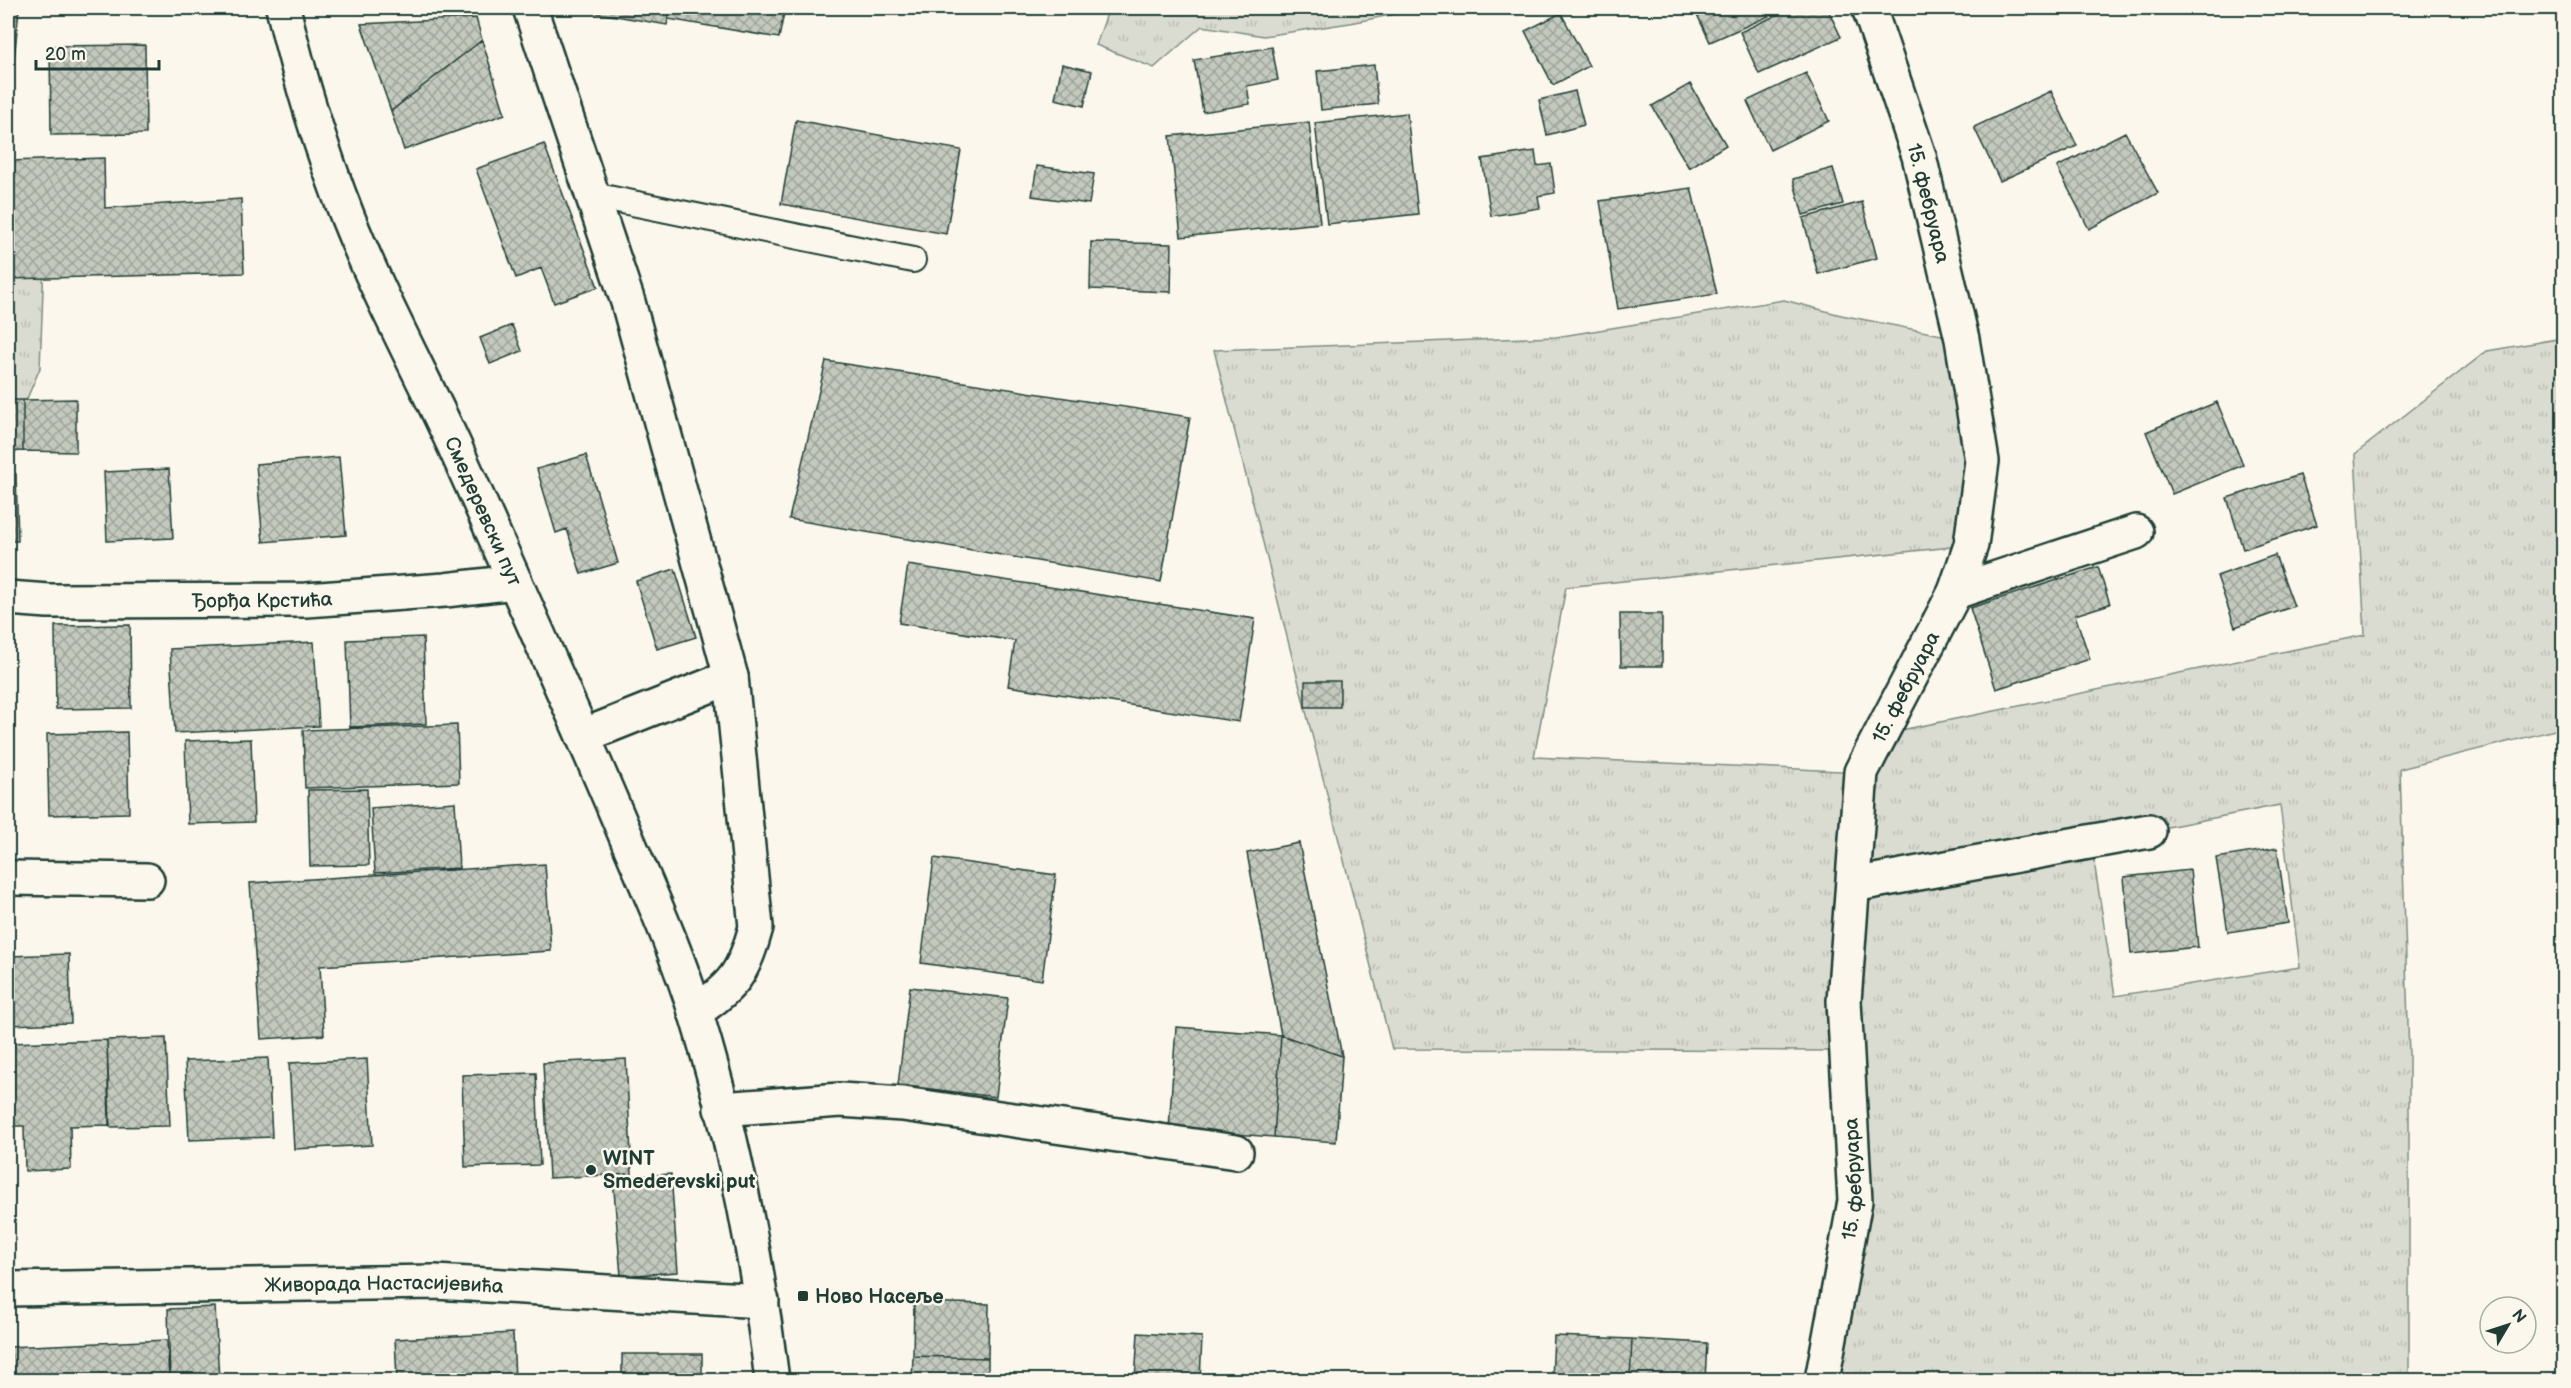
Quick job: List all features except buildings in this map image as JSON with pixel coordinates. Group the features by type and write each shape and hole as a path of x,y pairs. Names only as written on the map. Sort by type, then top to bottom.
{"street":[{"name":"Смедеревски пут","path":"284,8 307,104 349,220 583,736 653,900 695,1012 722,1109 747,1213 762,1301 772,1380"},
{"path":"530,8 628,302 731,677 756,927 749,952 731,985 695,1012"},
{"name":"15. фебруара","path":"1822,1380 1855,1201 1844,1001 1861,772 1955,592 1971,545 1982,461 1962,339 1919,156 1869,8"},
{"path":"1955,592 2136,532"},
{"name":"Ђорђа Крстића","path":"8,598 48,601 306,600 445,590 515,582"},
{"path":"583,736 731,677"},
{"path":"1853,885 2150,831"},
{"path":"8,878 147,880"},
{"path":"722,1109 840,1100 903,1104 1236,1152"},
{"name":"Живорада Настасијевића","path":"8,1289 435,1282 762,1301"}],"lane":[{"path":"593,195 913,260"}],"green space":[{"path":"1109,8 1426,8 1350,23 1264,36 1202,26 1154,68 1096,45"},
{"path":"46,210 40,368 8,443 8,214"},
{"path":"1784,300 1841,315 1962,339 1971,545 1566,587 1534,757 1861,772 1882,734 2365,635 2355,454 2487,351 2563,338 2563,728 2400,769 2409,1056 2409,1380 1822,1380 1834,1315 1847,1051 1392,1049 1214,350 1556,337","holes":["2280,805 2300,967 2115,996 2091,842"]}],"place":[{"name":"WINT Smederevski put","path":"591,1170"},
{"name":"Ново Насеље","path":"803,1296"}]}
